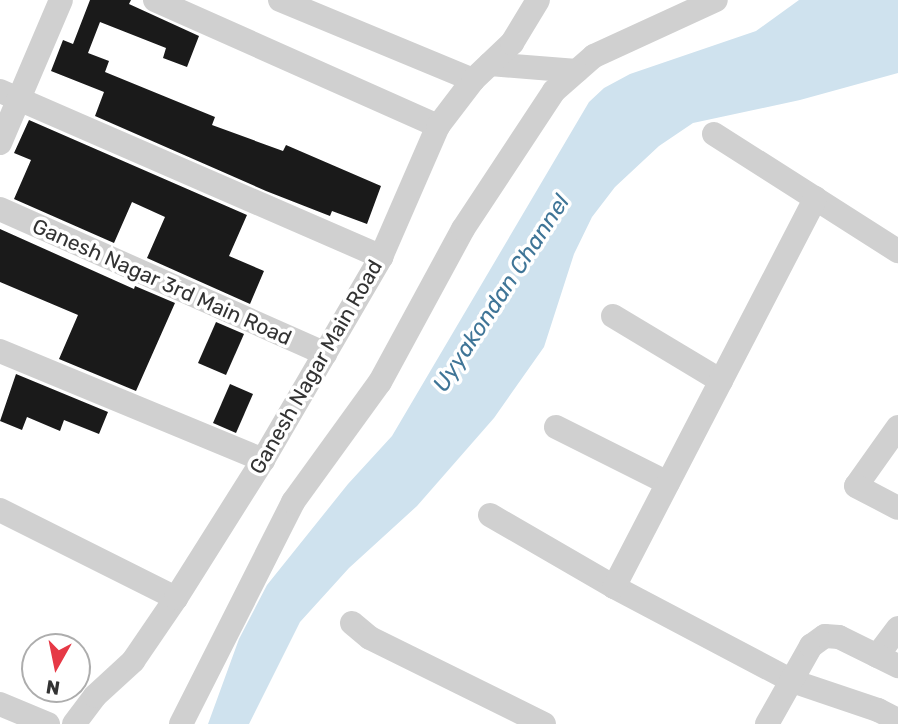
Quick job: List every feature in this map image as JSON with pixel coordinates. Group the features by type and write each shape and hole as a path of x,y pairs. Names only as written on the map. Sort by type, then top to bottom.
{"street":[{"path":"0,143 9,95 61,0"},
{"path":"155,0 438,126"},
{"path":"280,0 482,72 577,71"},
{"name":"Ganesh Nagar Main Road","path":"74,724 95,696 133,661 176,598 263,460 381,257 438,126 482,72 512,43 538,0"},
{"path":"181,724 293,502 380,382 471,217 554,91 594,56 716,0"},
{"path":"9,95 381,257"},
{"path":"714,134 898,251"},
{"path":"614,587 816,198"},
{"name":"Ganesh Nagar 3rd Main Road","path":"0,209 325,354"},
{"path":"613,316 721,381"},
{"path":"0,351 263,460"},
{"path":"556,427 668,483"},
{"path":"898,427 856,486 898,508"},
{"path":"0,510 176,598"},
{"path":"490,516 614,587 792,681 878,710 898,720"},
{"path":"352,623 370,638 544,724"},
{"path":"773,722 811,646 825,636 839,636 888,661 898,628"},
{"path":"0,704 48,724"}],"water":[{"name":"Uyyakondan Channel","path":"799,0 898,0 898,73 800,100 693,123 659,146 615,187 592,217 574,254 544,347 494,418 417,506 349,568 300,622 249,724 208,724 239,639 267,585 348,484 392,436 589,102 604,88 630,74 756,31"}],"building":[{"path":"90,0 131,0 129,4 199,36 187,67 163,58 166,48 100,22 88,53 109,61 105,72 215,117 212,125 283,151 286,145 381,186 367,224 332,211 330,216 266,191 95,116 104,92 51,71 63,40 73,44"},
{"path":"29,120 247,215 229,256 264,271 250,304 147,258 165,217 132,202 114,243 14,199 31,160 14,153"},
{"path":"0,229 134,289 135,286 175,303 136,391 59,359 78,315 0,282"},
{"path":"216,322 244,334 226,375 198,363"},
{"path":"16,374 108,412 99,434 64,420 60,431 27,417 22,430 0,421"},
{"path":"230,384 253,394 236,433 213,423"}]}
